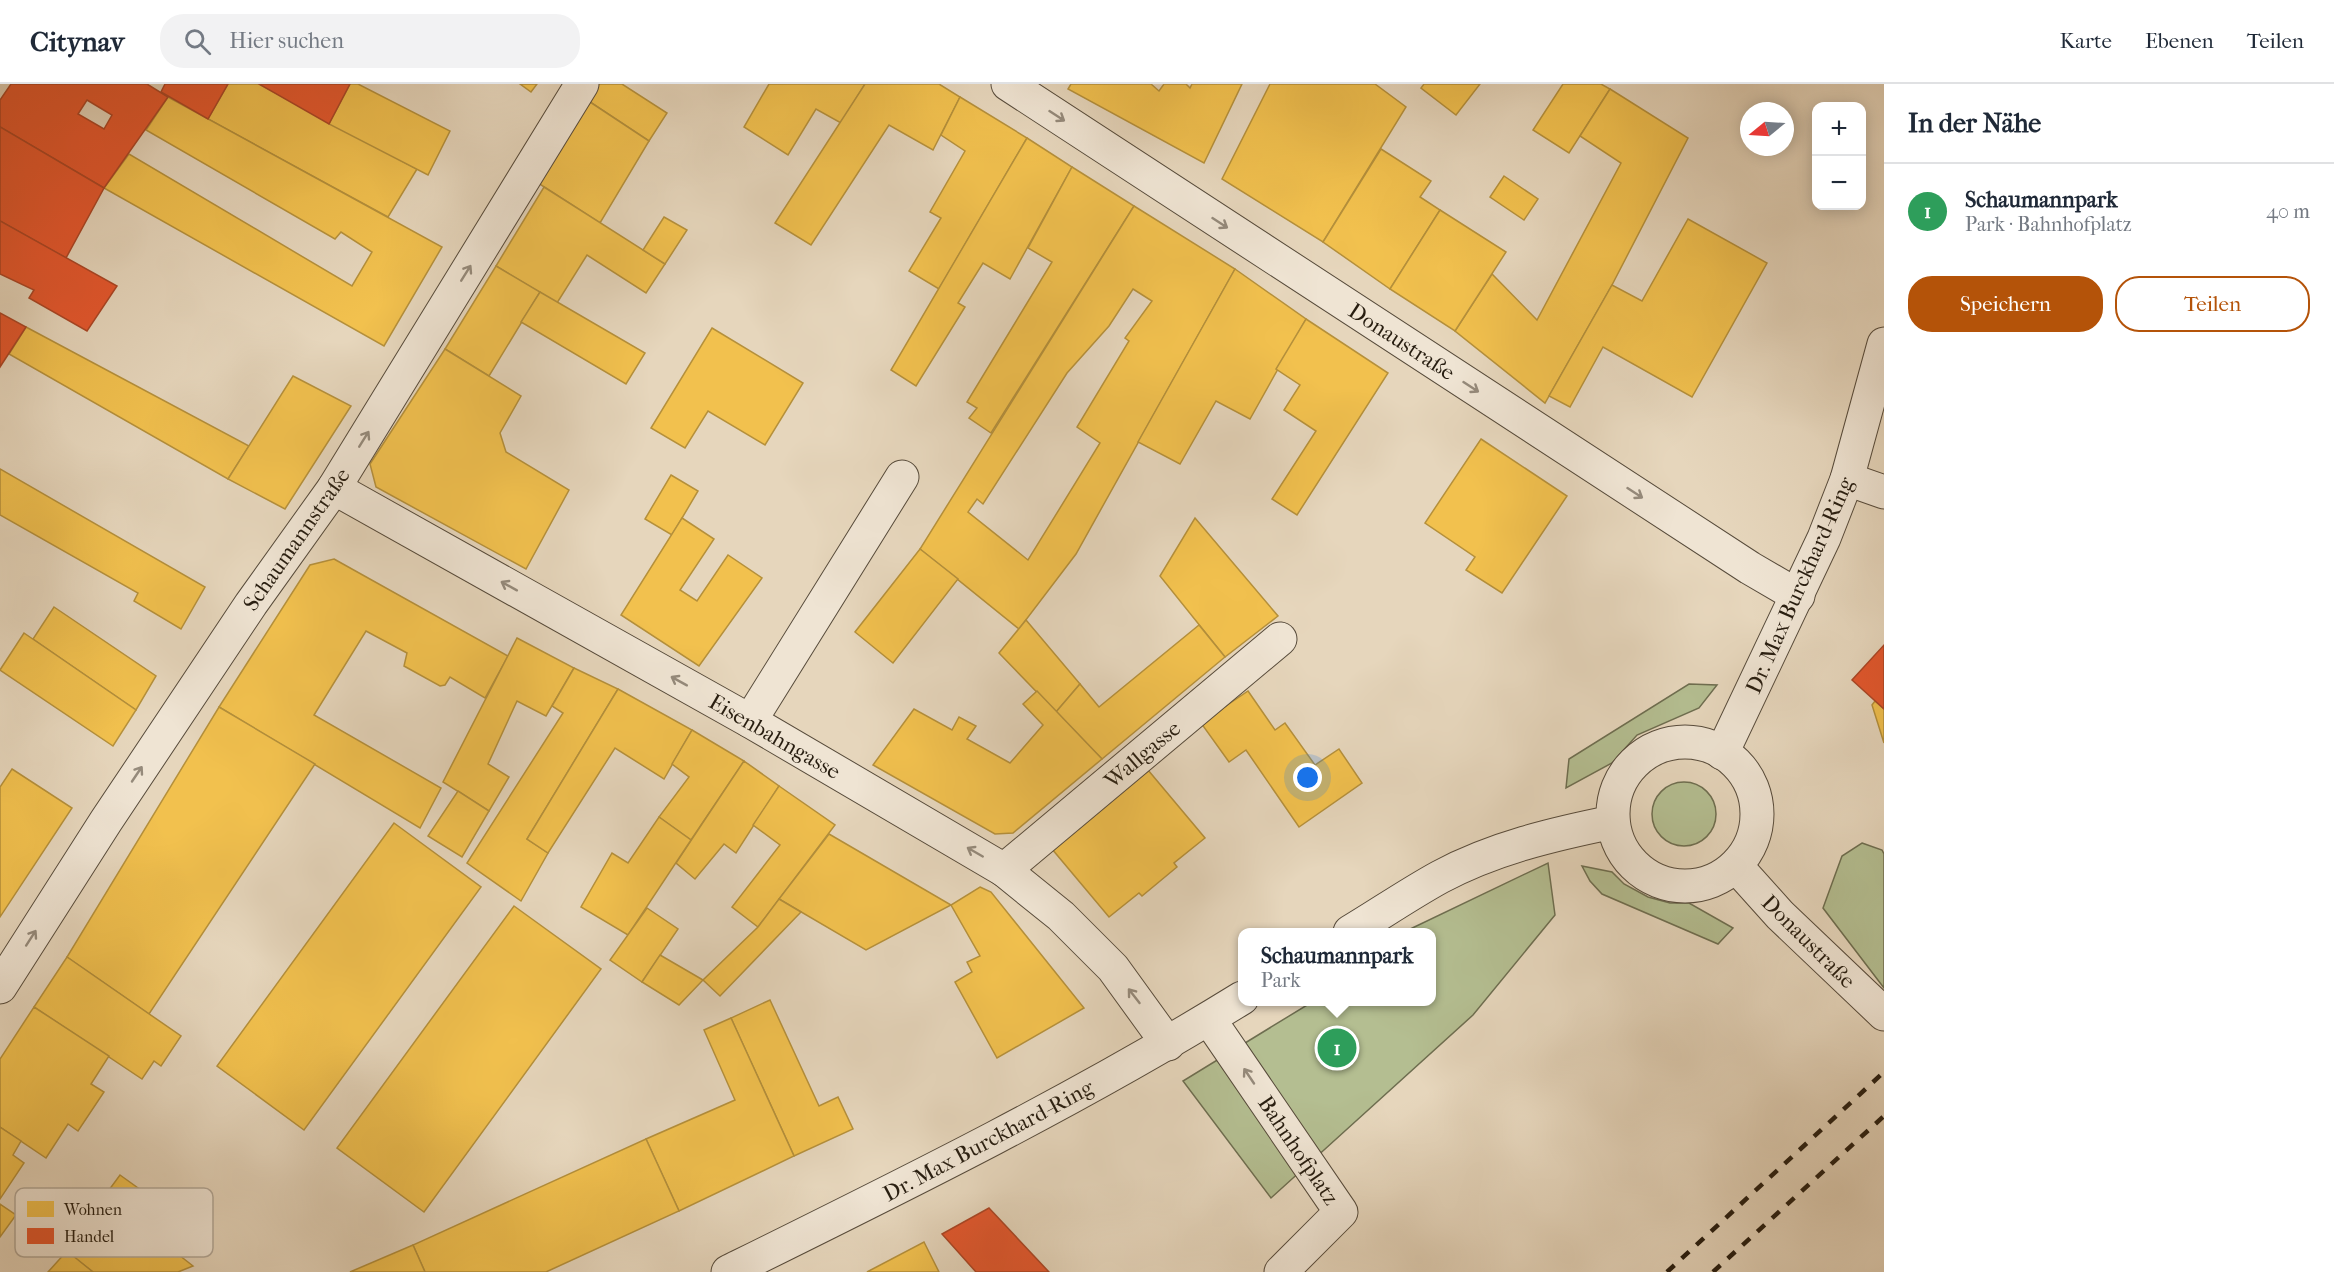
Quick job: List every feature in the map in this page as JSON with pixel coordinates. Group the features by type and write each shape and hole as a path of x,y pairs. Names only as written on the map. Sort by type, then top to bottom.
{"street":[{"name":"Schaumannstraße","path":"0,987 251,604 334,488 582,84"},
{"name":"Donaustraße","path":"1008,84 1750,568 1798,596"},
{"name":"Dr. Max Burckhard-Ring","path":"1722,753 1798,596 1847,479 1884,344"},
{"path":"750,721 902,477"},
{"path":"1847,479 1884,492"},
{"name":"Eisenbahngasse","path":"334,488 750,721 1004,870 1061,916 1113,968 1168,1044"},
{"name":"Wallgasse","path":"1004,870 1280,639"},
{"path":"1683,742 1702,744 1722,753 1740,767 1749,783 1755,801 1757,823 1753,838 1736,866 1707,883 1688,886 1669,885 1651,878 1626,856 1617,838 1613,822 1614,802 1620,784 1630,767 1646,753 1663,746 1683,742"},
{"path":"1358,928 1440,877 1481,858 1542,838 1613,822"},
{"name":"Donaustraße","path":"1736,866 1780,915 1884,1014"},
{"name":"Dr. Max Burckhard-Ring","path":"728,1272 912,1181 1168,1044 1238,1001"},
{"name":"Bahnhofplatz","path":"1209,1019 1341,1212 1281,1272"}],"green space":[{"path":"1689,684 1717,685 1699,708 1637,735 1612,763 1566,788 1569,759"},
{"path":"1678,782 1690,782 1707,791 1714,802 1716,814 1714,826 1707,837 1690,846 1678,846 1666,841 1657,832 1652,820 1652,808 1657,796 1666,787"},
{"path":"1862,843 1882,850 1884,854 1884,988 1823,908 1842,856"},
{"path":"1548,863 1555,915 1473,1015 1271,1198 1183,1081 1305,1006 1436,1006 1436,928 1412,928"},
{"path":"1582,866 1612,872 1624,884 1648,897 1670,903 1689,903 1733,928 1718,944 1602,894 1590,881"}],"building: Wohnen":[{"path":"228,84 259,84 417,169 388,217 208,119"},
{"path":"350,84 358,84 450,131 428,175 329,124"},
{"path":"520,84 537,84 531,92"},
{"path":"597,84 622,84 667,113 649,141 587,100"},
{"path":"769,84 865,84 841,123 816,109 788,155 744,127"},
{"path":"865,84 939,84 960,97 933,150 889,125 811,245 775,223"},
{"path":"1071,84 1151,84 1159,91 1164,84 1186,84 1190,88 1192,84 1242,84 1204,163 1068,89"},
{"path":"1270,84 1375,84 1406,107 1323,242 1222,179"},
{"path":"1424,84 1480,84 1456,115 1421,88"},
{"path":"1563,84 1601,84 1610,89 1569,153 1533,130"},
{"path":"1610,89 1688,138 1612,285 1545,403 1455,331 1492,274 1537,320 1621,163 1580,136"},
{"path":"168,97 442,247 384,346 104,188 129,154 352,286 372,252 341,232 335,239 146,130"},
{"path":"960,97 1027,138 939,289 909,271 941,218 930,212 965,151 941,135"},
{"path":"587,100 649,141 600,223 538,183"},
{"path":"1027,138 1072,167 1010,279 983,263 958,303 965,307 916,386 891,370"},
{"path":"1381,149 1431,181 1420,197 1440,210 1390,289 1323,242"},
{"path":"1072,167 1134,206 991,433 969,418 977,408 967,402 1052,262 1028,248"},
{"path":"1504,176 1538,199 1524,220 1490,197"},
{"path":"544,187 665,264 646,293 587,255 557,303 496,266"},
{"path":"1134,206 1235,269 1076,554 1019,629 920,549","holes":["1133,289 1152,301 1125,338 1129,341 1077,427 1100,443 1028,560 968,512 977,499 983,504 1067,373 1109,326"]},
{"path":"1440,210 1506,252 1455,331 1390,289"},
{"path":"664,217 687,230 665,264 643,250"},
{"path":"1688,219 1767,263 1692,397 1603,347 1570,407 1549,396 1612,285 1642,301"},
{"path":"496,266 540,292 489,376 445,349"},
{"path":"1235,269 1306,319 1250,419 1216,401 1180,464 1138,442"},
{"path":"540,292 645,353 626,384 521,322"},
{"path":"1306,319 1388,373 1297,515 1272,499 1316,431 1284,410 1300,385 1276,369"},
{"path":"26,327 249,446 228,479 9,354"},
{"path":"712,328 803,383 765,445 708,411 685,448 651,428"},
{"path":"445,349 521,396 500,433 506,452 569,490 526,569 376,487 370,464"},
{"path":"293,376 351,406 285,509 228,479"},
{"path":"1481,439 1567,496 1502,593 1466,570 1475,557 1425,523"},
{"path":"0,469 205,587 181,629 134,601 138,593 0,515"},
{"path":"671,475 698,491 672,535 645,519"},
{"path":"682,518 714,539 680,590 697,601 728,555 762,578 699,666 621,615"},
{"path":"1195,518 1278,616 1225,657 1160,576"},
{"path":"920,549 958,579 893,663 855,632"},
{"path":"334,559 508,656 485,698 450,677 445,685 440,686 404,666 407,653 366,631 314,715 441,788 420,828 219,707 310,565"},
{"path":"54,607 156,676 136,710 33,639"},
{"path":"1026,620 1080,684 1056,712 999,653"},
{"path":"1199,625 1225,657 1102,759 1056,712 1080,684 1099,707"},
{"path":"24,633 136,710 113,746 0,670"},
{"path":"517,638 574,668 546,716 517,701 488,764 509,777 489,811 443,782"},
{"path":"574,668 618,689 527,839 548,853 521,901 467,863 563,713 552,706"},
{"path":"618,689 692,730 664,779 615,748 548,853 527,839"},
{"path":"1037,691 1102,759 1013,833 995,834 873,765 914,709 952,730 959,717 976,726 967,739 1010,763 1043,725 1023,704"},
{"path":"1248,691 1275,730 1285,723 1315,765 1339,749 1362,783 1299,827 1246,750 1229,762 1201,723"},
{"path":"1875,701 1884,709 1884,743 1872,705"},
{"path":"219,707 315,764 149,1014 67,957"},
{"path":"692,730 744,761 691,840 659,817 689,777 672,764"},
{"path":"744,761 779,786 736,853 724,844 695,879 676,863"},
{"path":"12,769 72,808 0,917 0,787"},
{"path":"1148,770 1205,838 1174,863 1177,867 1142,896 1139,893 1109,917 1052,849"},
{"path":"779,786 835,825 758,927 732,907 780,845 753,825"},
{"path":"458,791 489,811 462,857 428,836"},
{"path":"659,817 691,840 628,935 581,907 612,853 628,863"},
{"path":"394,823 481,887 304,1130 217,1066"},
{"path":"829,834 951,905 866,950 779,899"},
{"path":"980,887 991,892 1084,1008 997,1058 955,982 972,972 967,962 980,956 951,905"},
{"path":"779,899 801,912 720,996 703,980 758,927"},
{"path":"514,906 601,969 424,1212 337,1148"},
{"path":"647,908 678,929 642,982 610,960"},
{"path":"660,955 703,980 679,1005 642,982"},
{"path":"67,957 181,1036 161,1066 154,1061 142,1079 34,1007"},
{"path":"770,1000 819,1106 838,1097 853,1129 794,1156 731,1018"},
{"path":"34,1007 109,1056 91,1084 104,1092 78,1131 68,1124 46,1158 0,1127 0,1059"},
{"path":"731,1018 794,1156 679,1211 646,1139 735,1100 704,1030"},
{"path":"0,1127 21,1141 13,1155 24,1163 0,1199"},
{"path":"646,1139 679,1211 546,1272 425,1272 413,1245"},
{"path":"120,1175 138,1188 110,1188"},
{"path":"0,1204 15,1216 0,1237"},
{"path":"924,1242 939,1272 867,1272"},
{"path":"413,1245 425,1272 350,1272"},
{"path":"62,1257 74,1257 93,1272 48,1272"},
{"path":"74,1257 182,1257 193,1266 178,1272 93,1272"}],"building: Handel":[{"path":"11,84 147,84 168,97 104,188 0,127 0,100","holes":["87,100 112,115 104,129 78,114"]},
{"path":"165,84 228,84 208,119 161,92"},
{"path":"259,84 350,84 329,124"},
{"path":"0,127 104,188 66,258 0,221"},
{"path":"0,221 117,286 87,331 29,298 34,290 0,274"},
{"path":"0,313 26,327 0,367"},
{"path":"1884,645 1884,709 1852,680"},
{"path":"989,1208 1049,1272 976,1272 942,1234"}],"railway":[{"path":"1667,1272 1884,1072"},
{"path":"1713,1272 1884,1116"}],"place":[{"name":"Schaumannpark","path":"1337,1048"}]}
